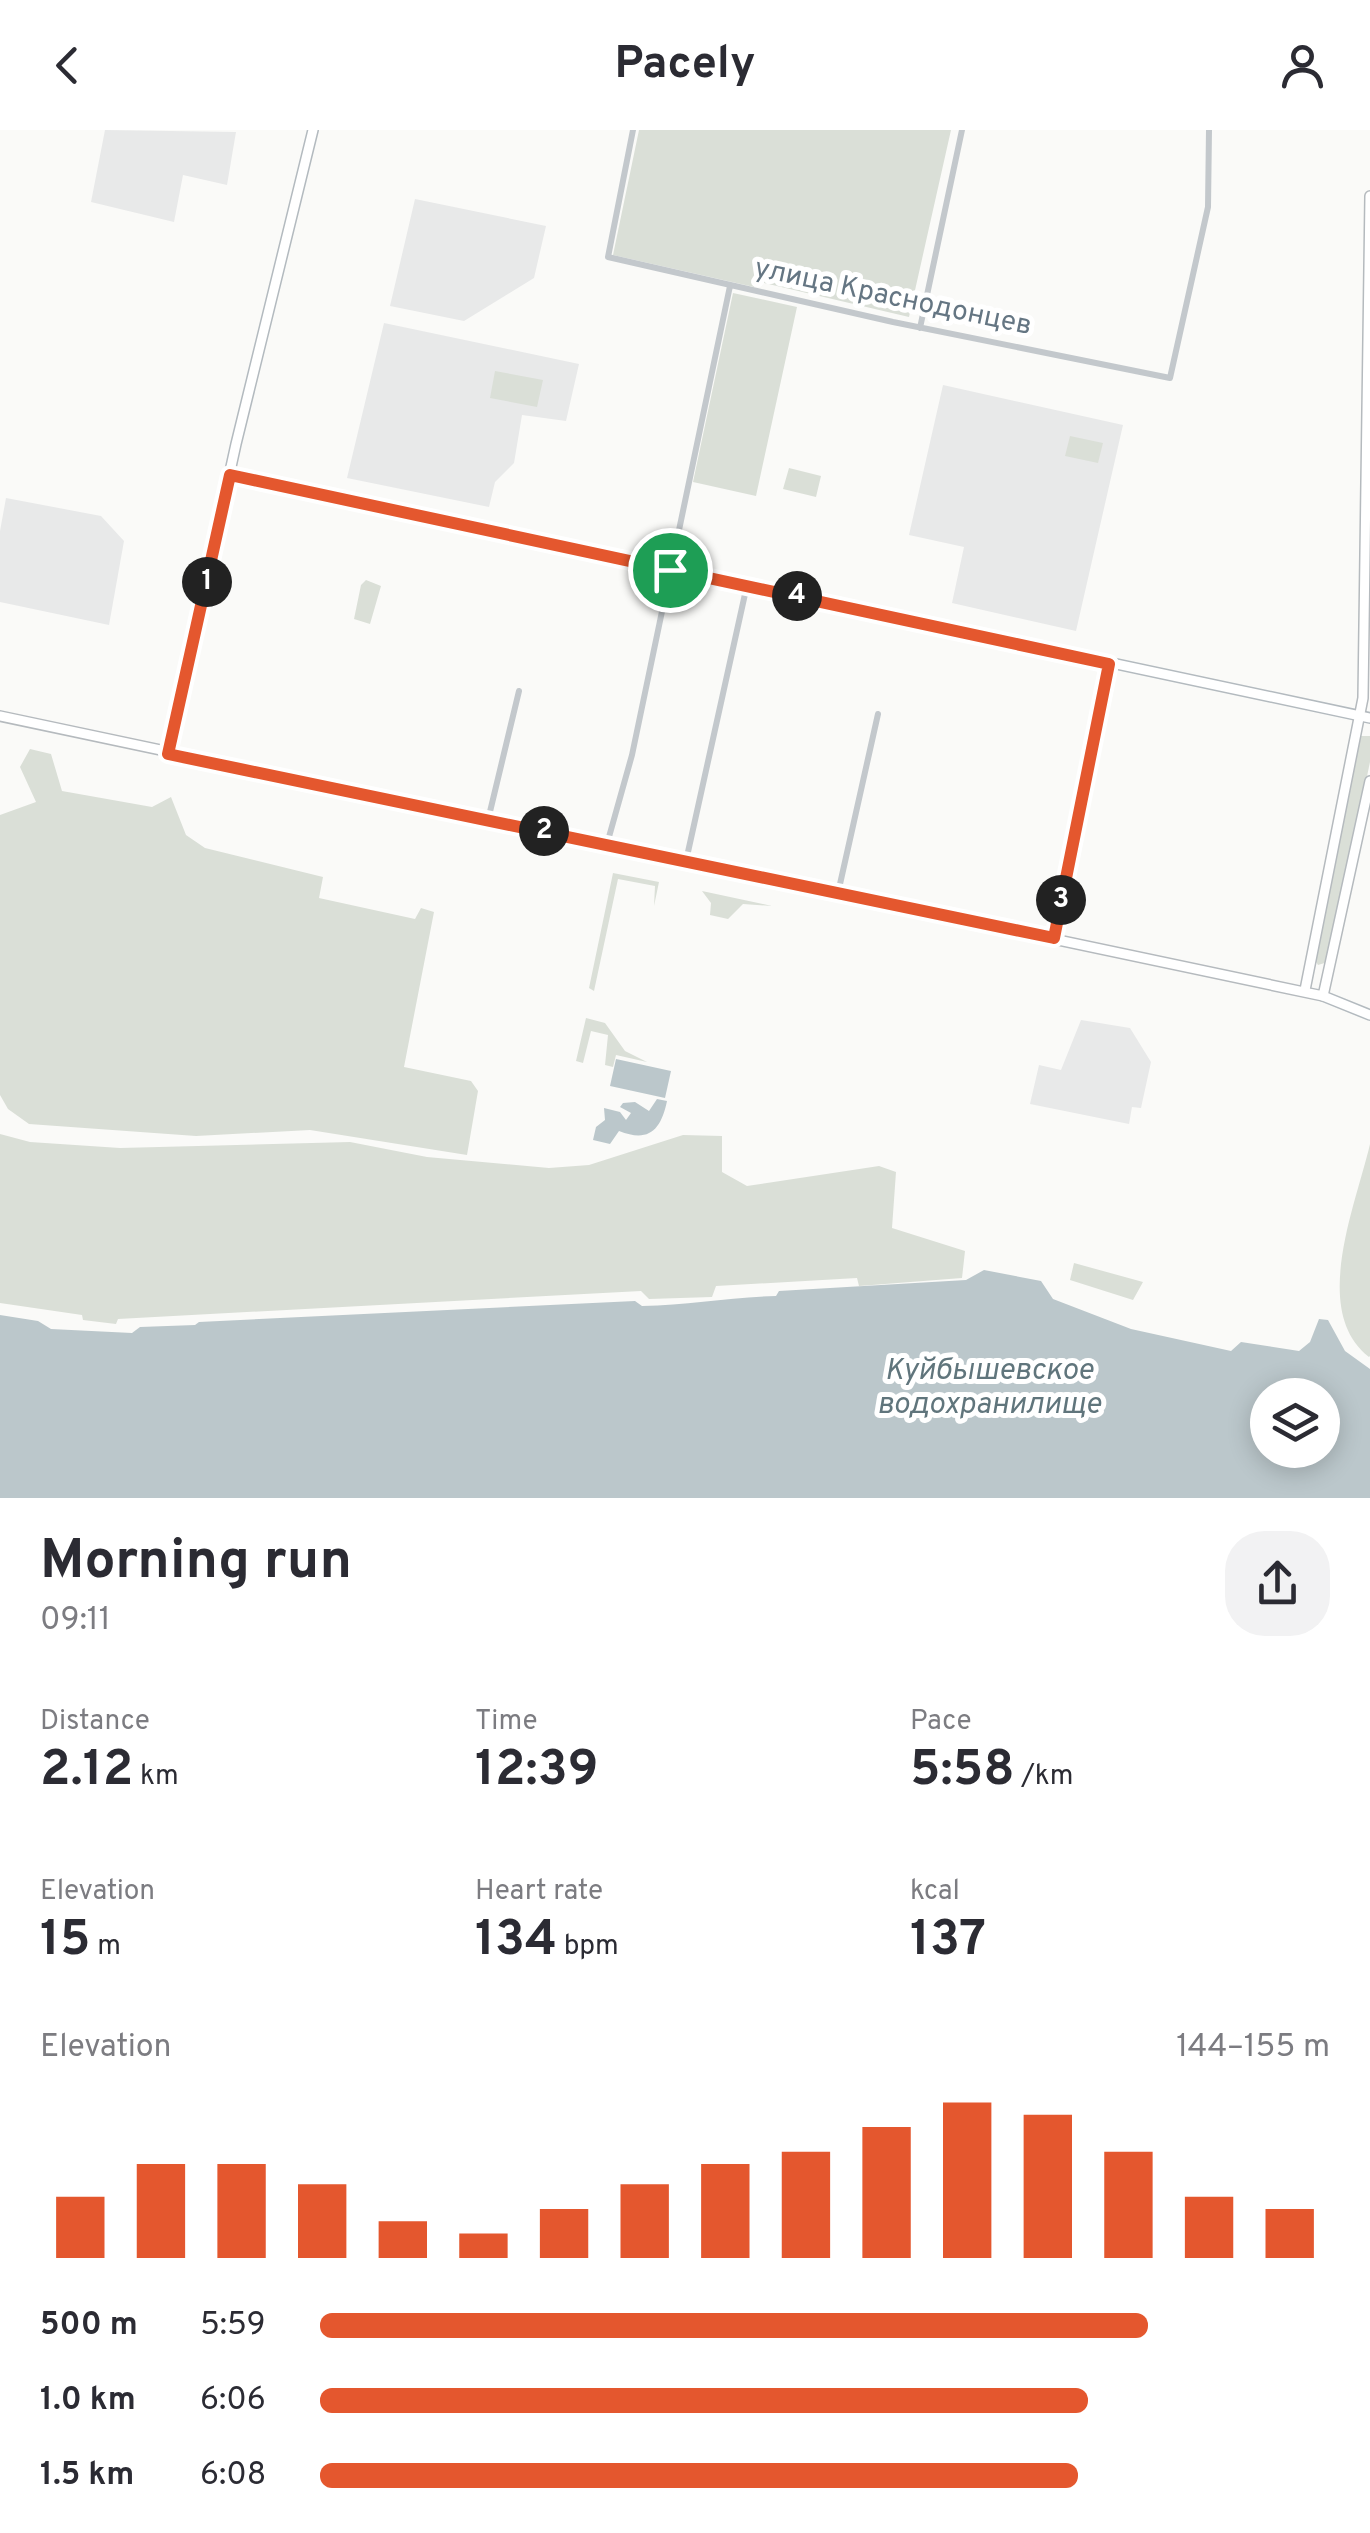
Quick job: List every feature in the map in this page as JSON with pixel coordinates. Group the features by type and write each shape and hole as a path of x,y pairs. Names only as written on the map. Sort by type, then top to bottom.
{"main road":[{"path":"168,754 230,475 314,130"},
{"path":"1305,990 1366,717 1370,196"},
{"path":"230,475 1366,717"},
{"path":"0,716 1305,990 1370,1015"},
{"path":"1323,996 1370,781"}],"street":[{"name":"улица Краснодонцев","path":"633,130 608,257 920,328 1170,378 1208,207 1209,130"},
{"path":"920,328 962,130"},
{"path":"607,844 632,755 730,286"},
{"path":"686,861 746,585"},
{"path":"1054,938 1109,664"},
{"path":"488,820 519,692"},
{"path":"837,894 878,714"}],"shaded area":[{"path":"105,130 236,132 227,185 183,175 174,222 91,202"},
{"path":"639,130 951,130 909,317 756,281 754,287 613,255"},
{"path":"415,199 546,226 534,278 464,321 390,306"},
{"path":"733,293 797,307 756,496 693,482"},
{"path":"384,323 579,364 566,421 522,415 514,463 495,482 489,507 347,478"},
{"path":"495,371 543,380 537,407 490,398"},
{"path":"943,385 1123,425 1076,631 952,603 964,547 909,535"},
{"path":"1070,436 1103,443 1098,463 1065,456"},
{"path":"789,468 821,476 816,497 783,489"},
{"path":"6,498 101,516 124,541 109,625 0,602 0,531"},
{"path":"366,580 381,586 370,624 354,619 361,585"},
{"path":"1361,736 1370,736 1370,762 1328,962 1318,965 1315,960"},
{"path":"30,749 51,754 62,791 152,807 171,797 186,835 205,848 323,877 319,898 415,919 421,908 434,912 404,1067 471,1081 478,1091 467,1155 310,1130 196,1136 29,1124 8,1109 0,1095 0,815 36,802 20,767"},
{"path":"613,873 659,882 654,906 655,886 618,879 594,991 589,988"},
{"path":"702,891 772,906 743,904 728,919 710,915 711,903"},
{"path":"586,1018 605,1023 625,1051 647,1062 616,1055 613,1067 605,1065 608,1035 591,1031 583,1063 576,1061"},
{"path":"1081,1020 1130,1028 1151,1062 1141,1108 1132,1107 1129,1124 1030,1104 1039,1065 1061,1070"},
{"path":"0,1134 30,1142 120,1148 350,1142 427,1157 549,1168 589,1165 683,1135 722,1136 722,1172 747,1186 879,1166 896,1172 892,1228 965,1251 962,1278 859,1286 857,1278 716,1286 712,1297 649,1299 641,1291 118,1319 116,1324 83,1320 82,1315 0,1303"},
{"path":"1370,1144 1369,1357 1352,1337 1342,1313 1340,1285 1348,1226"},
{"path":"1074,1263 1143,1282 1133,1300 1070,1280"}],"water":[{"path":"616,1059 671,1071 665,1098 610,1086"},
{"path":"657,1099 667,1101 661,1120 652,1131 638,1135 619,1131 610,1144 593,1140 596,1127 605,1120 604,1108 620,1112 626,1120 631,1113 620,1107 623,1103 635,1102 649,1111"},
{"name":"Куйбышевское водохранилище","path":"984,1270 1041,1281 1053,1299 1131,1329 1231,1351 1241,1342 1299,1351 1310,1342 1319,1319 1328,1320 1345,1351 1370,1369 1370,1498 0,1498 0,1315 38,1321 51,1329 132,1333 140,1327 199,1322 635,1301 642,1306 776,1296 779,1291 966,1280"}],"route":[{"path":"230,475 670,570 1109,664 1054,938 168,754 230,475"}]}
